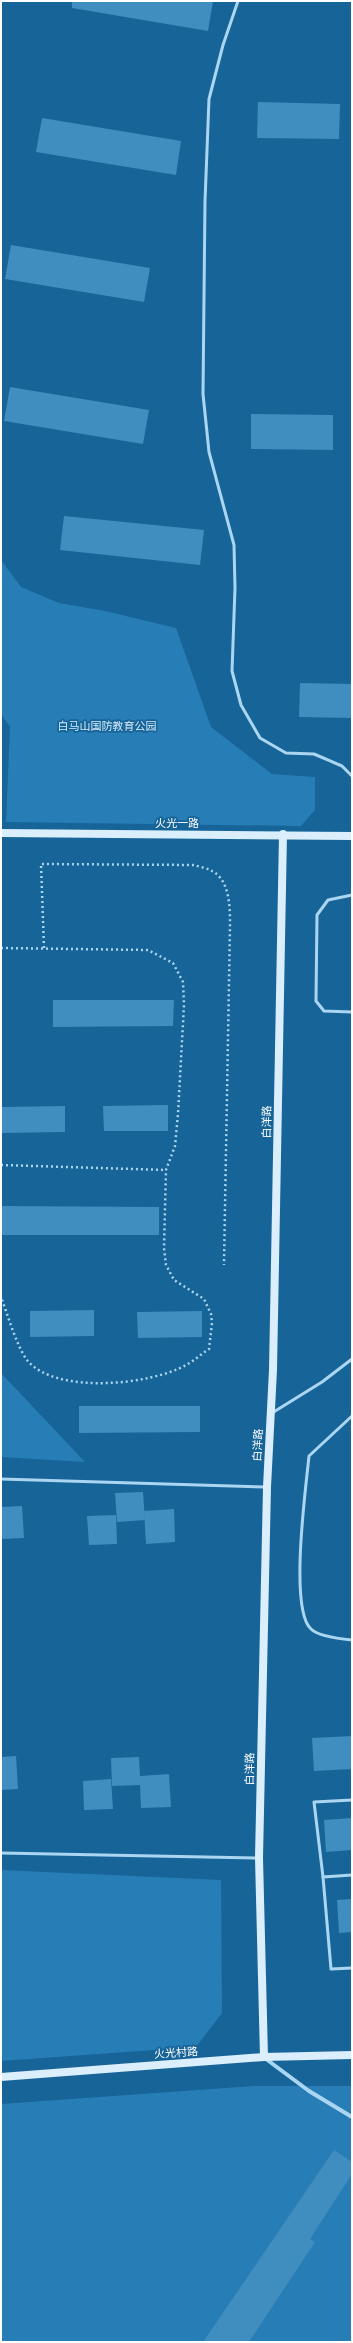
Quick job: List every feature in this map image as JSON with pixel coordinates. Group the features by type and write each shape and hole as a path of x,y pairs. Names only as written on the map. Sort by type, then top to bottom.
{"street":[{"name":"火光一路","path":"1,833 283,834 352,836"},
{"name":"白洋路","path":"264,2057 259,1858 271,1414 283,834"},
{"name":"火光村路","path":"1,2077 264,2057 352,2055"},
{"path":"264,2057 309,2091 352,2117"}],"lane":[{"path":"238,1 223,45 209,99 205,209 203,394 209,452 234,545 235,588 232,670 241,706 260,738 286,753 314,754 342,766 352,776"},
{"path":"352,895 328,900 317,915 316,1001 324,1011 352,1012"},
{"path":"271,1414 322,1382 352,1359"},
{"path":"352,1416 309,1456 301,1527 300,1575 302,1615 311,1629 336,1638 352,1640"},
{"path":"1,1479 268,1487"},
{"path":"352,1800 314,1802 323,1877 330,1969 352,1968"},
{"path":"1,1853 259,1858"},
{"path":"323,1877 352,1875"}],"path":[{"path":"44,948 41,864 194,865 213,871 225,886 230,903 230,925 224,1264"},
{"path":"1,948 148,950 173,964 183,982 184,1005 175,1140 166,1170 164,1248 166,1265 174,1280 204,1299 212,1323 209,1349 186,1366 135,1382 78,1382 50,1377 27,1360 1,1297"},
{"path":"1,1165 166,1170"}],"green space":[{"name":"白马山国防教育公园","path":"1,560 21,587 59,603 105,611 176,628 211,727 272,774 315,777 315,810 301,826 6,822 10,727 1,714"},
{"path":"1,1373 85,1462 1,1457"},
{"path":"1,1870 221,1880 222,2013 196,2047 1,2061"},
{"path":"254,2086 352,2086 352,2342 1,2342 1,2104"}],"building":[{"path":"72,1 213,1 208,31 72,8"},
{"path":"258,102 340,104 339,139 257,138"},
{"path":"42,118 181,141 176,175 36,152"},
{"path":"11,245 150,268 144,302 5,279"},
{"path":"10,387 149,410 143,444 4,421"},
{"path":"251,414 333,415 333,450 251,449"},
{"path":"64,516 204,530 200,565 60,550"},
{"path":"300,683 352,684 352,718 299,717"},
{"path":"53,1000 174,1000 173,1026 53,1027"},
{"path":"168,1105 168,1131 104,1131 103,1106"},
{"path":"65,1106 65,1132 1,1133 1,1107"},
{"path":"1,1206 159,1207 159,1235 1,1235"},
{"path":"94,1310 94,1336 30,1337 30,1311"},
{"path":"202,1311 202,1337 138,1338 137,1312"},
{"path":"79,1406 200,1406 200,1432 79,1433"},
{"path":"143,1492 145,1520 117,1522 115,1493"},
{"path":"22,1506 24,1538 1,1539 1,1507"},
{"path":"174,1509 175,1542 146,1544 144,1511"},
{"path":"116,1515 117,1544 89,1545 87,1516"},
{"path":"352,1736 352,1769 314,1771 312,1738"},
{"path":"16,1756 18,1789 1,1790 1,1757"},
{"path":"139,1757 140,1776 169,1774 171,1807 141,1808 140,1785 112,1786 111,1758"},
{"path":"111,1779 113,1809 84,1810 83,1781"},
{"path":"352,1818 352,1850 326,1852 324,1820"},
{"path":"352,1899 352,1932 339,1933 337,1900"},
{"path":"334,2150 352,2162 352,2174 310,2239 315,2242 249,2342 203,2342"}]}
